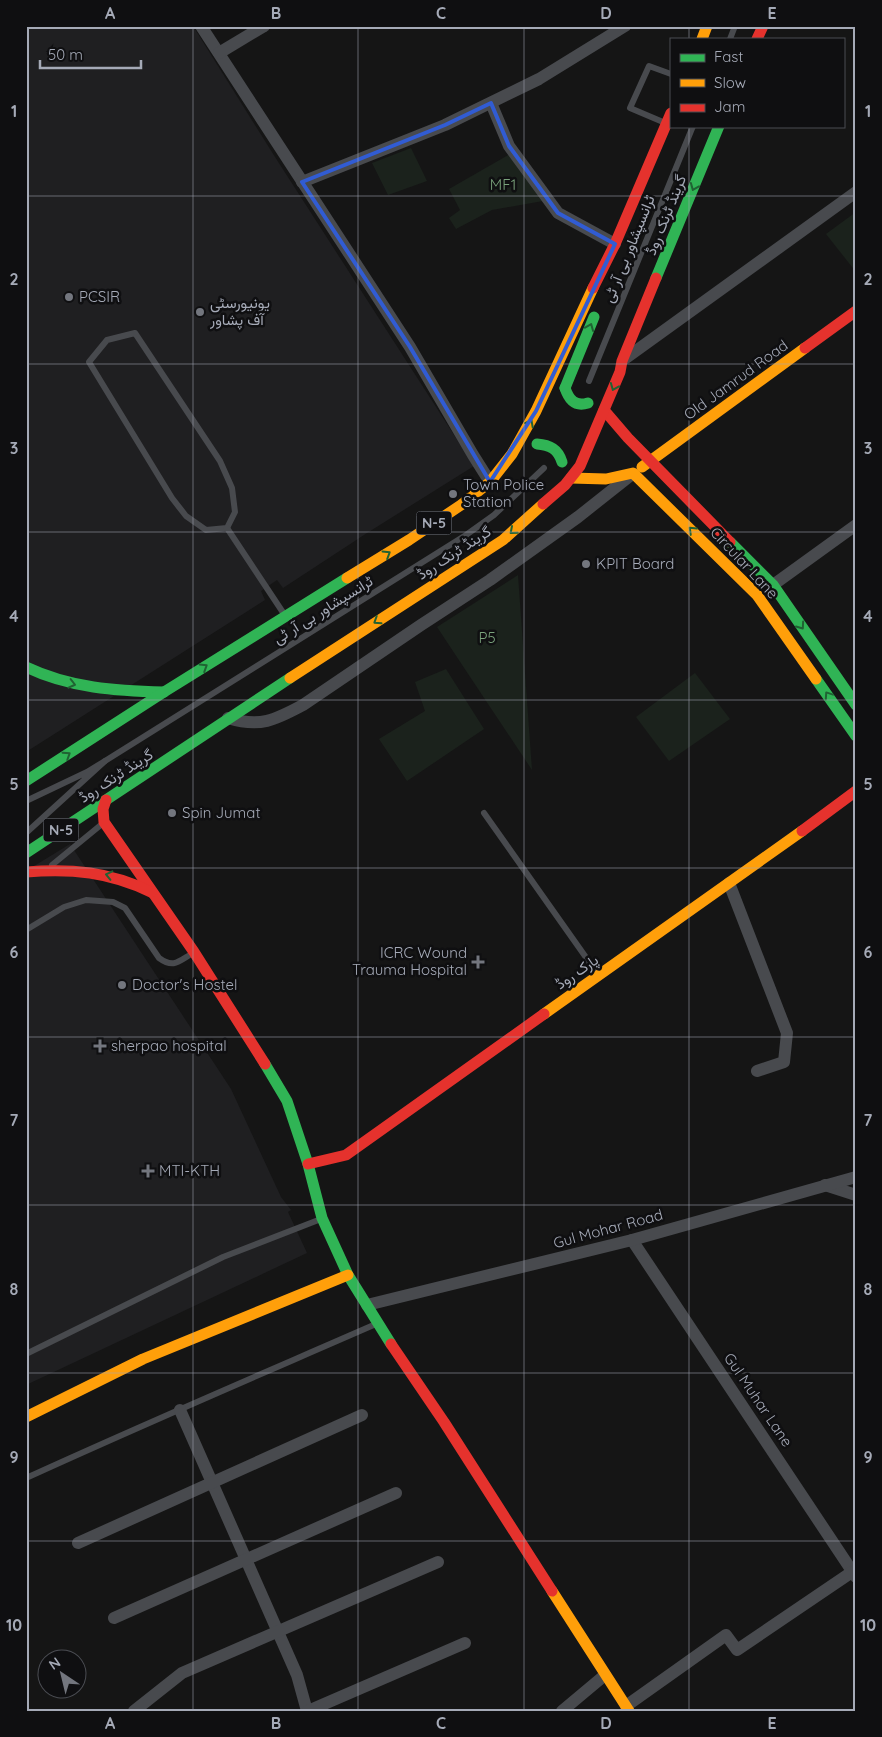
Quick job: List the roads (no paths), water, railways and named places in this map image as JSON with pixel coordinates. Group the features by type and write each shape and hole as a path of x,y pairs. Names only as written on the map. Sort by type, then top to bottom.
{"main road":[{"path":"702,38 707,26"},
{"path":"757,38 763,26"},
{"name":"N-5","path":"26,781 461,505 490,482 512,454 536,411 571,333 615,244 668,118"},
{"path":"689,167 718,129"},
{"name":"گرینڈ ٹرنک روڈ","path":"26,853 228,718 503,540 549,501 571,478 580,466 604,410 620,372 622,361 718,129"},
{"path":"608,257 606,285 565,388 568,397 573,403 582,405 593,397 673,205"},
{"name":"Old Jamrud Road","path":"633,473 856,311"},
{"path":"604,410 628,438 773,585 856,705"},
{"path":"506,522 522,511 554,478 562,462 558,450 550,445 537,444 512,454"},
{"path":"571,478 606,479 633,473"},
{"name":"Circular Lane","path":"633,473 757,595 856,736"},
{"path":"400,606 417,585 466,551"},
{"path":"26,667 39,674 75,686 117,691 164,692"},
{"name":"پارک روڈ","path":"308,1164 346,1154 834,809 856,791"},
{"path":"106,800 103,809 104,822 194,952 275,1080 286,1101 308,1164 322,1218 348,1275 377,1323 444,1422 627,1708"},
{"path":"30,875 47,869 91,871 123,878 154,894"},
{"path":"26,1417 143,1359 348,1275"}],"street":[{"path":"201,26 410,347 490,482"},
{"path":"219,53 264,26"},
{"path":"302,182 445,126 539,79 625,26"},
{"path":"491,103 509,146 558,213 615,244"},
{"path":"622,361 856,192"},
{"path":"228,718 244,723 260,723 283,716 303,705 421,624 490,580 578,517 633,473"},
{"path":"773,585 856,525"},
{"path":"729,883 787,1033 784,1062 758,1071"},
{"name":"Gul Mohar Road","path":"367,1305 632,1240 856,1177"},
{"path":"825,1185 856,1195"},
{"name":"Gul Muhar Lane","path":"632,1240 854,1575"},
{"path":"180,1410 297,1675 308,1711 466,1643"},
{"path":"78,1543 362,1415"},
{"path":"114,1618 396,1493"},
{"path":"134,1711 182,1673 438,1562"},
{"path":"627,1708 726,1635 737,1650 854,1575"},
{"path":"562,1711 605,1675"}],"lane":[{"path":"730,38 735,26"},
{"path":"668,118 630,108 649,66 670,74"},
{"name":"ٹرانسپشاور بی آر ٹی","path":"589,381 692,128"},
{"path":"135,333 220,461 232,488 235,512 227,528 206,530 186,516 172,498 89,362 107,340 135,333"},
{"name":"ٹرانسپشاور بی آر ٹی","path":"26,801 87,772 466,535 494,515 544,468"},
{"path":"227,528 286,617"},
{"name":"ٹرانسپشاور بی آر ٹی","path":"26,833 105,761"},
{"path":"484,813 599,975"},
{"path":"47,869 104,822"},
{"path":"26,930 64,907 86,900 113,902 125,908 159,958 166,963 174,964 194,952"},
{"path":"26,1354 223,1256 322,1218"},
{"path":"26,1478 128,1431 377,1323"}],"place":[{"name":"PCSIR","path":"69,297"},
{"name":"یونیورسٹی آف پشاور","path":"200,312"},
{"name":"Town Police Station","path":"453,494"},
{"name":"KPIT Board","path":"586,564"},
{"name":"Spin Jumat","path":"172,813"},
{"name":"ICRC Wound Trauma Hospital","path":"478,962"},
{"name":"Doctor's Hostel","path":"122,985"},
{"name":"sherpao hospital","path":"100,1046"},
{"name":"MTI-KTH","path":"148,1171"}],"park label":[{"name":"MF1","path":"503,185"},
{"name":"P5","path":"487,638"}]}
